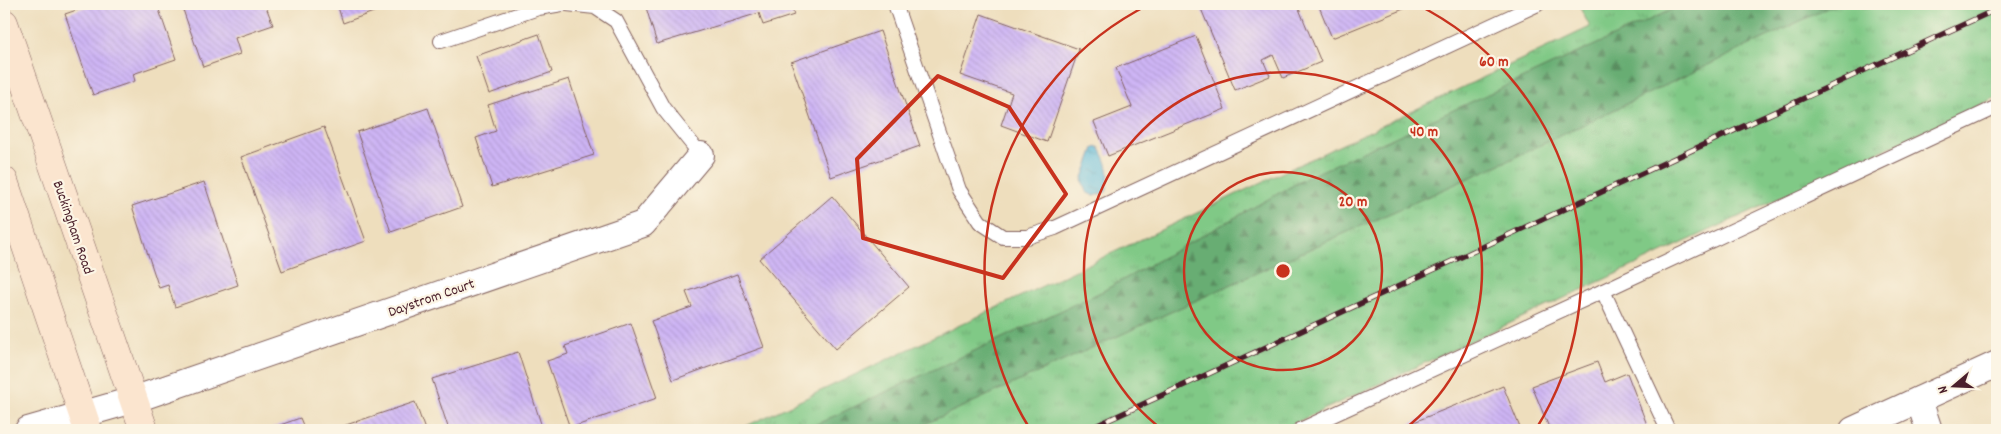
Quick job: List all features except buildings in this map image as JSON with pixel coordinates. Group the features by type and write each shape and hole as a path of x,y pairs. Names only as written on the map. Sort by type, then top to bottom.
{"street":[{"name":"Buckingham Road","path":"4,23 144,430"},
{"name":"Daystrom Court","path":"28,430 86,422 133,400 642,224 701,155"},
{"path":"4,180 86,422"},
{"path":"1853,430 1997,364"},
{"path":"1918,400 1929,430"}],"lane":[{"path":"441,41 538,8 562,4"},
{"path":"566,4 595,7 616,21 663,108 701,155"},
{"path":"895,4 959,190 980,222 1003,237 1027,237 1054,228 1538,4"},
{"path":"1300,430 1997,107"},
{"path":"1603,291 1668,430"}],"highlighted area":[{"path":"938,76 1009,107 1066,194 1003,278 863,238 857,159"}],"green space":[{"path":"1578,4 1997,4 1997,97 1280,430 738,430 1590,27"},
{"path":"1684,4 1836,4 1505,162 912,430 804,430 1101,292 1308,177"}],"water":[{"path":"1099,147 1105,158 1109,174 1106,192 1094,196 1086,192 1082,180 1094,148"}],"railway":[{"path":"1087,430 1997,9"}]}
